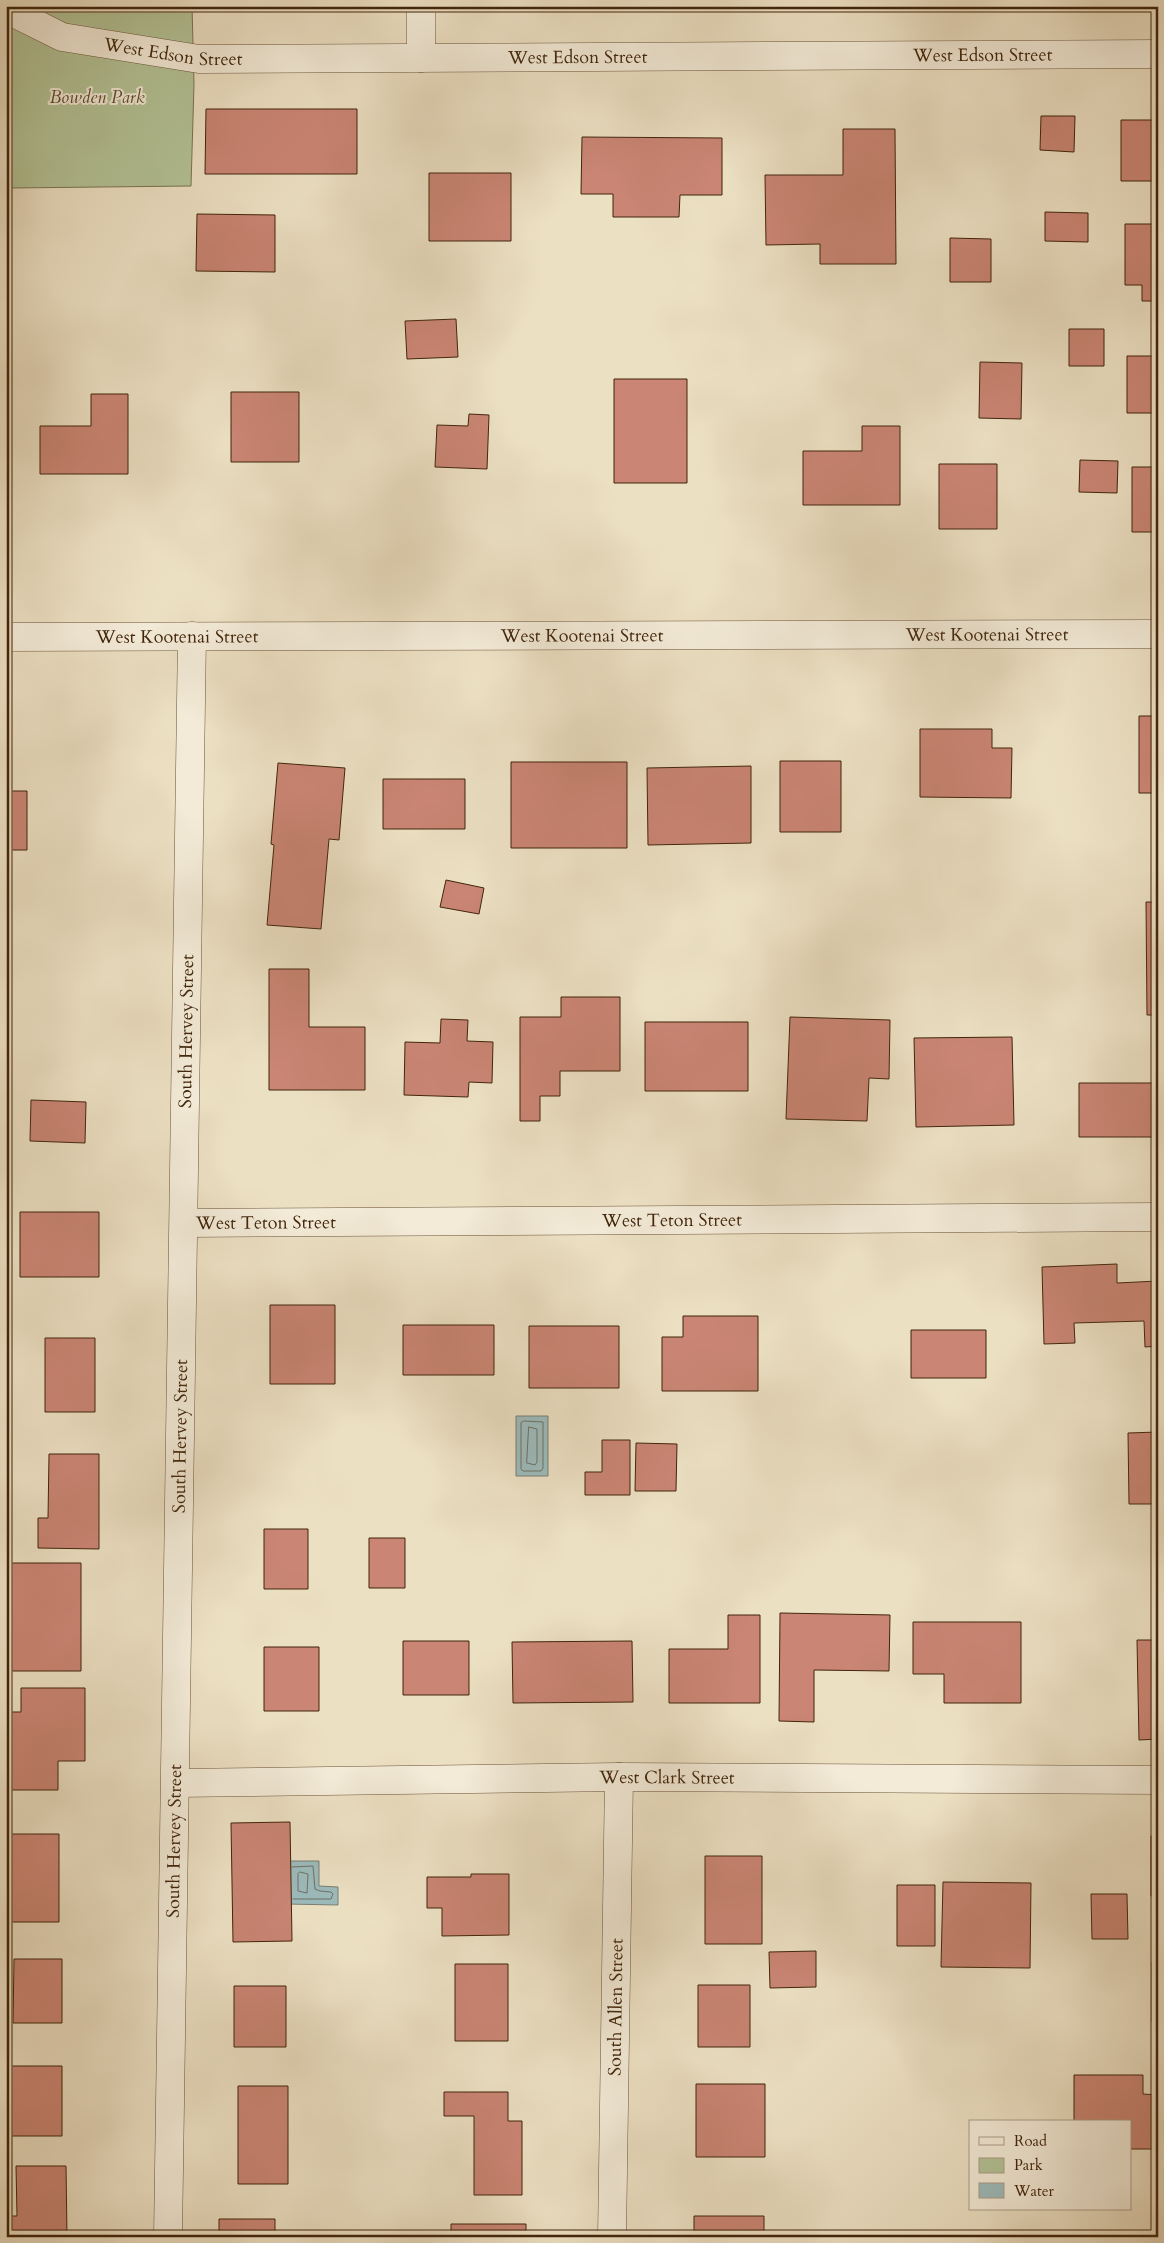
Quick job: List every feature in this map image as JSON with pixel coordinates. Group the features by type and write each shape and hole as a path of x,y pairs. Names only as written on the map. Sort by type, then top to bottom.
{"street":[{"path":"421,6 421,58"},
{"name":"West Edson Street","path":"6,9 62,37 199,59 1158,54"},
{"name":"West Kootenai Street","path":"6,637 1158,634"},
{"name":"South Hervey Street","path":"168,2237 192,636"},
{"name":"West Teton Street","path":"184,1222 1158,1217"},
{"name":"West Clark Street","path":"176,1783 619,1778 1158,1780"},
{"name":"South Allen Street","path":"612,2237 619,1778"}],"green space":[{"name":"Bowden Park","path":"6,6 192,6 194,84 191,186 10,188 11,234 6,235"}],"water":[{"path":"516,1416 548,1416 548,1476 516,1476"},
{"path":"287,1861 319,1861 319,1886 338,1887 338,1905 286,1904"}],"building":[{"path":"281,6 281,8 227,7"},
{"path":"206,109 357,109 357,174 205,174"},
{"path":"1041,116 1075,116 1074,152 1040,150"},
{"path":"1121,120 1158,120 1158,181 1121,181"},
{"path":"843,129 895,129 896,264 820,264 820,244 766,245 765,175 843,175"},
{"path":"582,137 722,138 722,195 680,195 679,217 613,217 613,194 581,194"},
{"path":"429,173 511,173 511,241 429,241"},
{"path":"1045,212 1088,213 1088,242 1045,241"},
{"path":"197,214 275,215 275,272 196,271"},
{"path":"1125,224 1158,224 1158,301 1142,301 1142,285 1125,285"},
{"path":"950,238 991,239 991,282 950,282"},
{"path":"456,319 458,357 407,359 405,321"},
{"path":"1069,329 1104,329 1104,366 1069,366"},
{"path":"1127,356 1158,356 1158,413 1127,413"},
{"path":"980,362 1022,363 1021,419 979,418"},
{"path":"614,379 687,379 687,483 614,483"},
{"path":"231,392 299,392 299,462 231,462"},
{"path":"91,394 128,394 128,474 40,474 40,426 91,426"},
{"path":"469,414 489,415 487,469 435,467 437,425 468,426"},
{"path":"862,426 900,426 900,505 803,505 803,451 862,451"},
{"path":"1080,460 1118,461 1117,493 1079,492"},
{"path":"939,464 997,464 997,529 939,529"},
{"path":"1132,467 1158,467 1158,532 1132,532"},
{"path":"1139,716 1158,716 1158,793 1139,793"},
{"path":"920,729 992,729 992,748 1012,748 1011,798 920,797"},
{"path":"780,761 841,761 841,832 780,832"},
{"path":"511,762 627,762 627,848 511,848"},
{"path":"278,763 345,768 339,840 329,839 321,929 267,925 274,845 271,844"},
{"path":"751,766 751,843 648,845 647,768"},
{"path":"383,779 465,779 465,829 383,829"},
{"path":"6,791 27,791 27,850 6,850"},
{"path":"446,880 484,888 479,914 440,907"},
{"path":"1146,902 1158,902 1158,1015 1147,1015"},
{"path":"269,969 309,969 309,1027 365,1027 365,1090 269,1090"},
{"path":"561,997 620,997 620,1071 560,1071 560,1096 540,1096 540,1121 520,1121 520,1017 561,1017"},
{"path":"790,1017 890,1020 889,1079 869,1078 867,1121 786,1119"},
{"path":"441,1019 468,1020 467,1041 493,1042 492,1083 469,1082 468,1097 404,1095 405,1042 440,1043"},
{"path":"645,1022 748,1022 748,1091 645,1091"},
{"path":"1012,1037 1014,1125 916,1127 914,1038"},
{"path":"1079,1083 1158,1083 1158,1137 1079,1137"},
{"path":"31,1100 86,1102 85,1143 30,1141"},
{"path":"20,1212 99,1212 99,1277 20,1277"},
{"path":"1117,1264 1117,1283 1158,1281 1158,1346 1145,1347 1144,1321 1074,1323 1075,1343 1044,1344 1042,1267"},
{"path":"270,1305 335,1305 335,1384 270,1384"},
{"path":"683,1316 758,1316 758,1391 662,1391 662,1337 683,1337"},
{"path":"403,1325 494,1325 494,1375 403,1375"},
{"path":"529,1326 619,1326 619,1388 529,1388"},
{"path":"911,1330 986,1330 986,1378 911,1378"},
{"path":"45,1338 95,1338 95,1412 45,1412"},
{"path":"1158,1432 1158,1504 1129,1504 1128,1433"},
{"path":"602,1440 630,1440 630,1495 585,1495 585,1472 602,1472"},
{"path":"636,1443 677,1444 676,1491 635,1491"},
{"path":"49,1454 99,1454 99,1549 38,1548 38,1518 48,1518"},
{"path":"264,1529 308,1529 308,1589 264,1589"},
{"path":"1153,1529 1158,1529 1158,1596 1153,1596"},
{"path":"369,1538 405,1538 405,1588 369,1588"},
{"path":"6,1563 81,1563 81,1671 6,1671"},
{"path":"780,1613 890,1615 889,1671 814,1670 814,1722 779,1721"},
{"path":"728,1615 760,1615 760,1703 669,1703 669,1649 728,1649"},
{"path":"913,1622 1021,1622 1021,1703 944,1703 944,1674 913,1674"},
{"path":"1137,1640 1158,1640 1158,1739 1139,1740"},
{"path":"403,1641 469,1641 469,1695 403,1695"},
{"path":"632,1641 633,1702 513,1703 512,1642"},
{"path":"264,1647 319,1647 319,1711 264,1711"},
{"path":"21,1688 85,1688 85,1761 58,1761 58,1790 6,1790 6,1712 21,1712"},
{"path":"290,1822 292,1941 233,1942 231,1823"},
{"path":"6,1834 59,1834 59,1922 6,1922"},
{"path":"1151,1836 1158,1837 1158,1896 1151,1896"},
{"path":"705,1856 762,1856 762,1944 705,1944"},
{"path":"471,1874 509,1874 509,1935 442,1936 442,1908 427,1908 427,1877 471,1877"},
{"path":"943,1882 1031,1883 1030,1968 941,1967"},
{"path":"897,1885 935,1885 935,1946 897,1946"},
{"path":"1091,1894 1127,1894 1128,1939 1092,1939"},
{"path":"816,1951 816,1987 770,1988 769,1952"},
{"path":"14,1959 62,1959 62,2023 13,2023"},
{"path":"1152,1962 1158,1962 1158,2022 1152,2022"},
{"path":"455,1964 508,1964 508,2041 455,2041"},
{"path":"698,1985 750,1985 750,2047 698,2047"},
{"path":"234,1986 286,1986 286,2047 234,2047"},
{"path":"6,2066 62,2066 62,2136 6,2136"},
{"path":"1074,2075 1143,2075 1143,2094 1158,2095 1158,2149 1132,2149 1132,2120 1074,2120"},
{"path":"696,2084 765,2084 765,2157 696,2157"},
{"path":"238,2086 288,2086 288,2184 238,2184"},
{"path":"444,2092 508,2092 508,2121 522,2121 522,2195 474,2195 474,2116 444,2116"},
{"path":"16,2166 66,2166 67,2237 6,2237 6,2216 17,2216"},
{"path":"694,2216 764,2216 764,2237 694,2237"},
{"path":"219,2219 275,2219 275,2237 219,2237"},
{"path":"451,2224 526,2224 526,2237 451,2237"}]}
